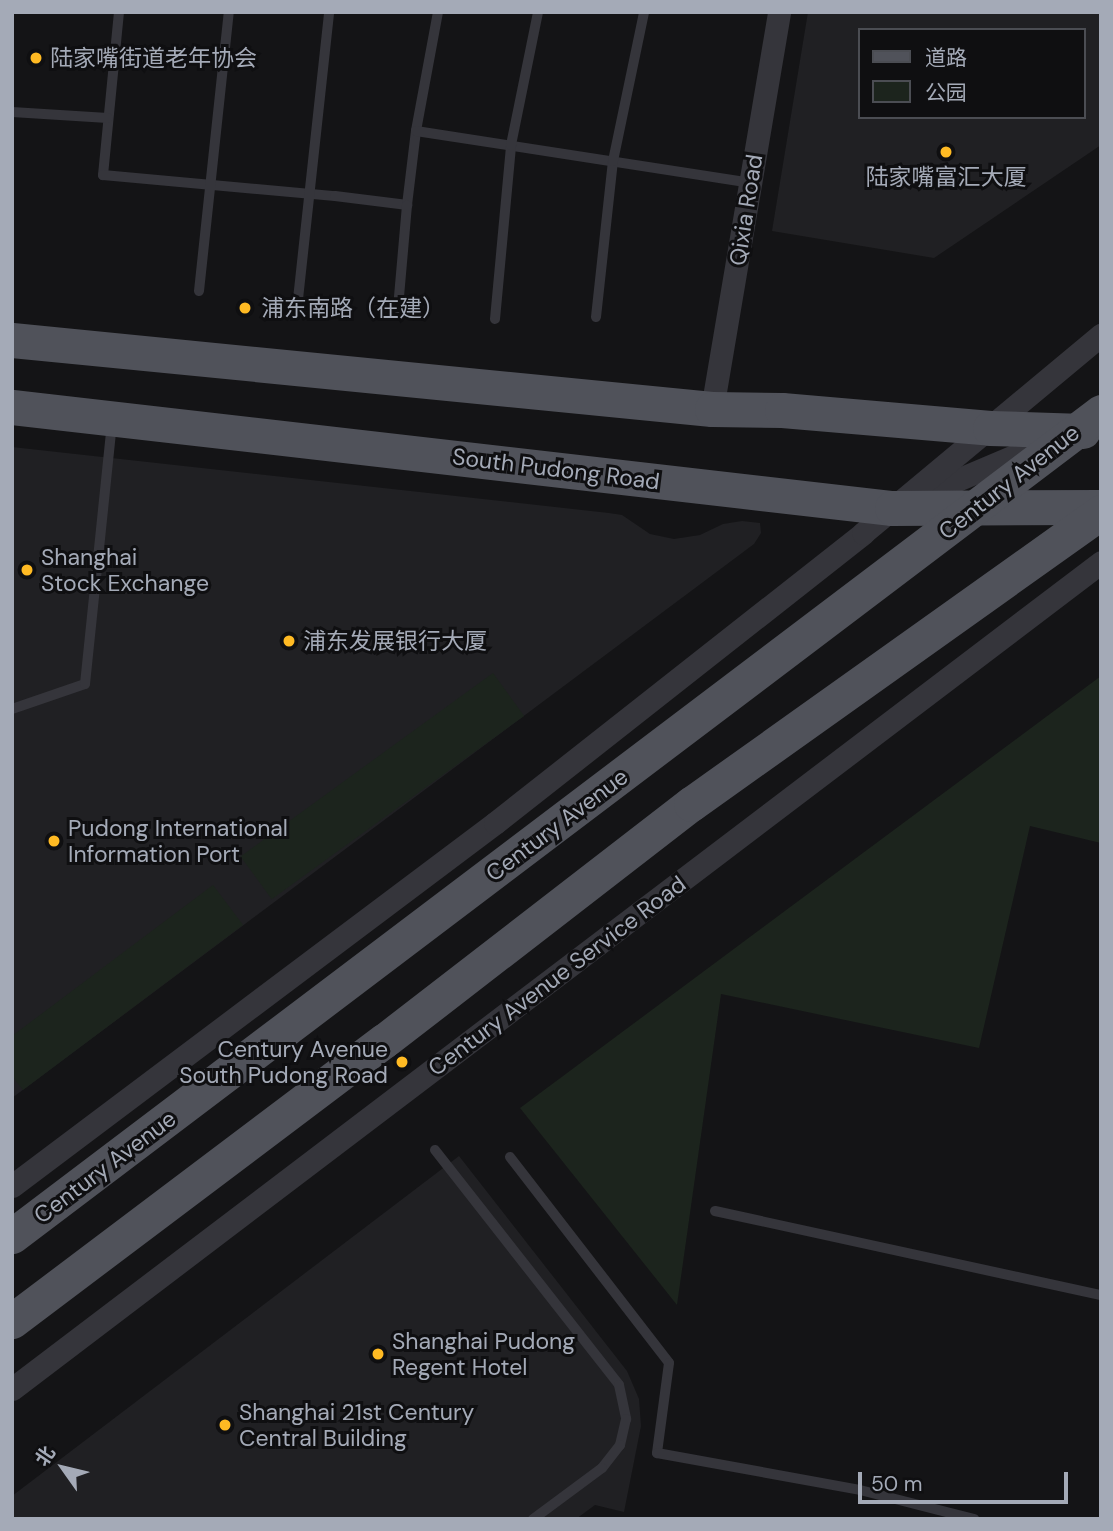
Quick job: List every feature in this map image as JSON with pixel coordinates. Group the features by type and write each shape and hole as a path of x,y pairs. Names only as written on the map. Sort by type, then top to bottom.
{"main road":[{"path":"12,340 712,409 782,410 989,428 1092,425"},
{"name":"South Pudong Road","path":"12,407 892,508 1101,510"},
{"name":"Century Avenue","path":"12,1236 976,508 1092,425"},
{"path":"12,1321 384,1041 691,804 1101,510"}],"street":[{"name":"Qixia Road","path":"712,409 779,12"},
{"path":"12,1186 495,823 892,508 1101,335"},
{"path":"892,508 1092,425"},
{"name":"Century Avenue Service Road","path":"12,1389 1101,562"}],"lane":[{"path":"119,12 103,175 310,193 407,205"},
{"path":"199,291 229,12"},
{"path":"298,299 329,12"},
{"path":"398,308 416,131 438,12"},
{"path":"495,319 512,145 538,12"},
{"path":"596,317 613,161 644,12"},
{"path":"12,112 108,118"},
{"path":"416,131 750,183"},
{"path":"12,709 85,684 112,418"},
{"path":"435,1150 620,1385 626,1419 620,1445 602,1468 533,1519"},
{"path":"510,1157 669,1363 657,1453 860,1490 974,1519"},
{"path":"715,1211 1101,1295"}],"shaded area":[{"path":"808,12 1101,12 1101,145 934,258 772,231"},
{"path":"12,447 609,513 622,515 650,534 674,539 700,535 723,524 742,521 760,523 761,533 754,544 12,1098"},
{"path":"459,1156 627,1371 639,1399 641,1426 624,1512 595,1505 576,1519 12,1519 12,1496"}],"green space":[{"path":"493,673 524,716 272,899 241,856"},
{"path":"1101,676 1101,843 1030,826 979,1048 721,994 677,1305 520,1108"},
{"path":"213,885 243,925 23,1090 12,1076 12,1036"}],"place":[{"name":"陆家嘴街道老年协会","path":"36,58"},
{"name":"陆家嘴富汇大厦","path":"946,152"},
{"name":"浦东南路（在建）","path":"245,308"},
{"name":"Shanghai Stock Exchange","path":"27,570"},
{"name":"浦东发展银行大厦","path":"289,641"},
{"name":"Pudong International Information Port","path":"54,841"},
{"name":"Century Avenue South Pudong Road","path":"402,1062"},
{"name":"Shanghai Pudong Regent Hotel","path":"378,1354"},
{"name":"Shanghai 21st Century Central Building","path":"225,1425"}]}
